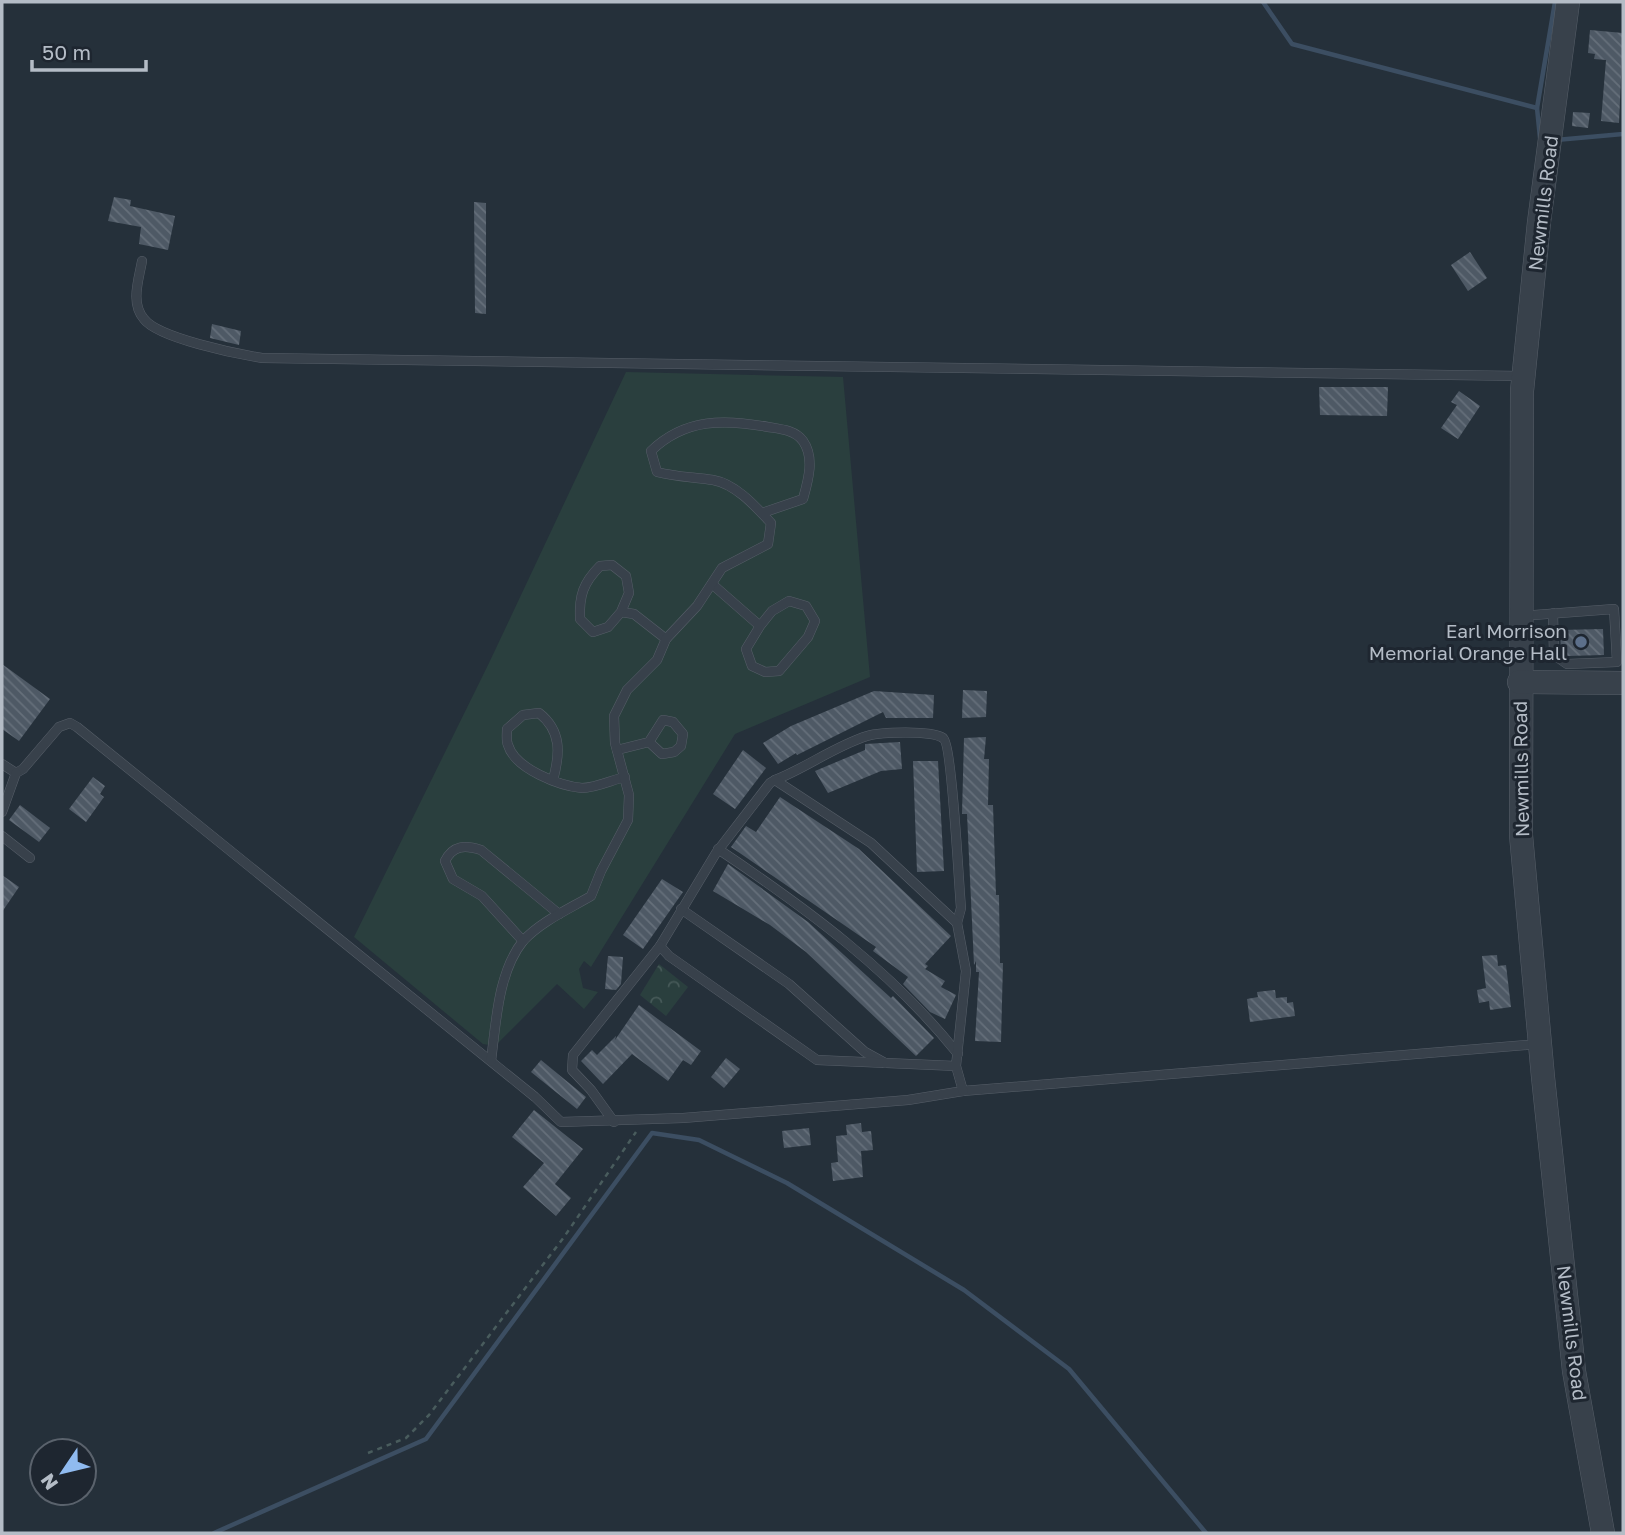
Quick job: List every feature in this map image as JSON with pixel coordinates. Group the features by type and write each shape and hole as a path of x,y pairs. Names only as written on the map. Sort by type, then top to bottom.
{"street":[{"name":"Newmills Road","path":"1568,2 1539,222 1524,376 1519,682 1521,835 1539,1044 1574,1371 1603,1533"},
{"path":"1519,682 1623,683"}],"lane":[{"path":"142,261 136,292 137,304 142,318 153,328 222,350 262,358 1524,376"},
{"path":"491,1061 506,975 523,941 559,914 591,897 601,871 628,820 629,795 617,750 614,716 627,690 657,660 666,639 722,568 768,544 771,523 744,496 716,480 679,478 657,472 651,451 664,438 685,428 729,420 788,430 803,441 811,470 803,499 762,513"},
{"path":"612,565 626,576 629,593 621,612 608,627 593,632 580,619 579,596 589,578 600,566 612,565"},
{"path":"712,584 760,626"},
{"path":"789,601 806,606 815,621 808,637 779,671 765,672 752,666 746,649 760,626 772,611 789,601"},
{"path":"1520,616 1553,613 1614,609 1617,662 1567,664 1554,655 1553,613"},
{"path":"621,612 634,614 666,639"},
{"path":"553,780 559,760 559,742 549,721 539,713 523,716 507,729 508,745 516,759 553,780 583,788 625,777"},
{"path":"2,812 16,773 23,769 59,727 70,723 491,1061 561,1122 644,1121 908,1100 963,1091 1539,1044"},
{"path":"614,1122 591,1090 572,1070 573,1055 660,946 718,849 763,790 775,780 867,736 886,733 943,738 948,745 961,908 957,923 966,971 956,1066 963,1091"},
{"path":"617,750 649,742"},
{"path":"2,764 16,773"},
{"path":"775,780 872,843 957,923"},
{"path":"2,836 30,858"},
{"path":"523,941 482,896 453,879 444,861 449,852 465,845 481,850 559,914"},
{"path":"718,849 838,932 942,1034 958,1054"},
{"path":"681,909 789,984 865,1052 886,1064"},
{"path":"660,946 668,956 808,1056 826,1063 956,1066"}],"path":[{"path":"368,1453 406,1438 429,1415 564,1237 644,1121"}],"green space":[{"path":"626,372 843,377 870,677 735,734 591,967 584,961 579,969 583,988 598,992 584,1009 557,984 495,1046 483,1044 354,937 489,663"},
{"path":"659,964 688,987 666,1016 640,995"}],"building":[{"path":"1590,30 1623,33 1619,123 1601,121 1606,60 1594,59 1595,54 1588,53"},
{"path":"1573,112 1590,113 1588,128 1572,126"},
{"path":"114,197 131,200 130,206 175,216 168,250 139,244 141,227 108,221"},
{"path":"474,202 486,203 486,314 475,313"},
{"path":"1470,252 1487,278 1468,291 1451,265"},
{"path":"212,324 241,331 239,345 210,338"},
{"path":"1319,387 1388,387 1387,416 1320,415"},
{"path":"1459,391 1480,406 1458,439 1441,428 1457,405 1451,402"},
{"name":"Earl Morrison Memorial Orange Hall","path":"1603,629 1604,655 1567,656 1561,651 1560,630"},
{"path":"2,664 50,699 19,741 2,729"},
{"path":"963,690 987,691 986,717 962,718"},
{"path":"874,691 934,695 933,718 886,718 883,712 778,764 763,743 791,726"},
{"path":"986,737 984,759 989,759 988,805 993,805 1000,963 1003,963 1001,1042 975,1041 979,972 976,972 976,961 974,965 967,814 962,814 964,738"},
{"path":"900,742 902,769 881,771 828,793 815,771 865,750 865,744"},
{"path":"743,750 766,768 735,809 713,794"},
{"path":"913,761 938,761 944,871 917,872"},
{"path":"93,777 105,786 100,794 104,797 86,822 69,809"},
{"path":"780,797 859,849 951,936 925,964 928,966 925,969 945,981 941,987 956,995 945,1019 930,1012 903,984 908,977 873,951 876,947 731,847 746,826 756,832"},
{"path":"20,805 50,828 39,842 9,820"},
{"path":"728,864 808,922 891,998 893,996 934,1038 916,1056 806,952 770,925 713,891"},
{"path":"2,875 19,887 2,912"},
{"path":"662,879 683,892 643,949 623,935"},
{"path":"1497,955 1498,966 1506,965 1511,1007 1490,1010 1489,1001 1479,1003 1477,990 1486,988 1482,956"},
{"path":"608,956 623,957 621,984 616,990 605,989"},
{"path":"1275,990 1276,998 1287,997 1287,1003 1293,1002 1295,1016 1250,1022 1247,999 1258,997 1257,992"},
{"path":"639,1005 701,1051 691,1065 683,1060 668,1081 632,1054 603,1084 581,1061 592,1050 597,1055 616,1036 615,1040"},
{"path":"726,1058 740,1069 724,1088 711,1077"},
{"path":"541,1060 586,1097 577,1109 531,1072"},
{"path":"534,1110 583,1149 555,1184 571,1198 556,1216 523,1187 544,1163 512,1137"},
{"path":"861,1123 862,1132 871,1131 873,1150 861,1151 863,1177 833,1181 831,1163 838,1162 836,1136 847,1135 846,1125"},
{"path":"809,1128 811,1145 784,1148 782,1131"}],"waterway":[{"path":"1263,2 1292,44 1537,108 1540,138"},
{"path":"1537,108 1555,2"},
{"path":"1556,140 1623,134"},
{"path":"214,1533 426,1439 652,1133 699,1140 787,1183 964,1290 1069,1369 1206,1533"}],"place":[{"name":"Earl Morrison Memorial Orange Hall","path":"1581,642"}]}
